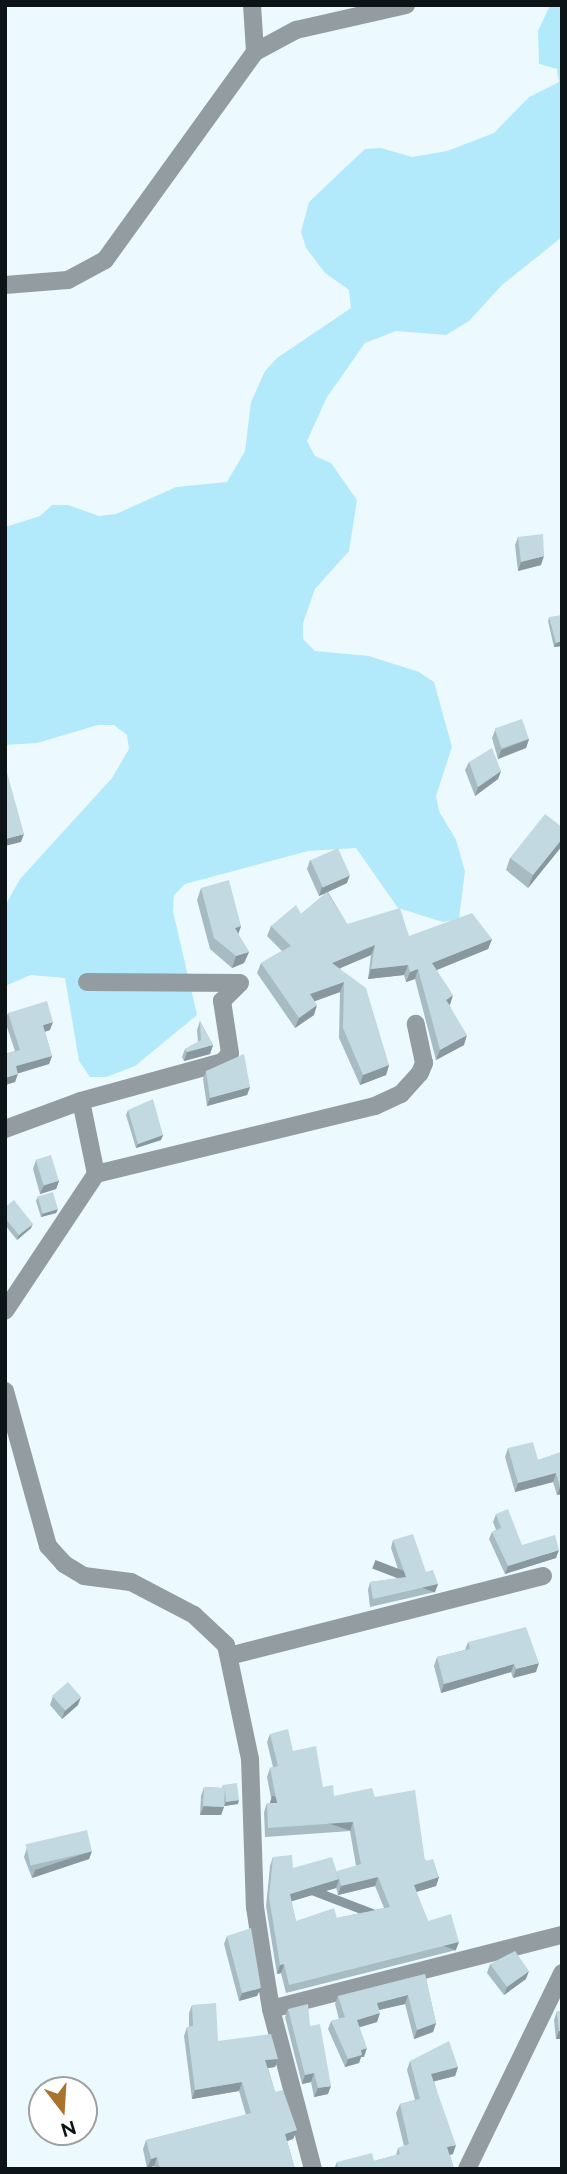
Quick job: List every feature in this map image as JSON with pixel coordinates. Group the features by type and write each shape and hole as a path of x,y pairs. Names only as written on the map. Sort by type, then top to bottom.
{"street":[{"path":"252,5 255,52"},
{"path":"5,285 68,279 105,260 255,52 296,30 406,5"},
{"path":"5,1129 81,1101 223,1062 230,1053 222,1001 240,983 87,982"},
{"path":"5,1311 96,1174 375,1106 401,1094 420,1073 424,1063 416,1024"},
{"path":"81,1101 96,1174"},
{"path":"5,1391 48,1546 64,1564 85,1576 131,1582 194,1615 226,1645 250,1759 255,1907 271,2009 313,2169"},
{"path":"229,1656 543,1576"},
{"path":"271,2009 562,1934"},
{"path":"467,2169 562,1973"}],"shaded area":[{"path":"550,5 562,5 562,237 502,285 469,321 446,335 396,331 365,343 327,397 307,441 315,456 331,463 357,500 349,551 315,589 303,623 303,639 315,651 369,656 419,672 434,682 452,747 436,796 439,811 456,840 465,871 459,919 443,922 398,908 356,848 308,851 185,884 174,895 173,911 197,1015 135,1066 106,1077 90,1077 79,1061 65,978 31,975 5,986 5,906 20,879 112,778 129,749 127,735 114,725 98,725 37,743 5,745 5,527 40,516 52,505 68,505 99,516 116,514 176,487 227,482 245,451 251,402 265,371 277,358 351,308 349,290 325,273 306,248 301,232 309,202 365,149 381,148 412,157 447,151 494,133 529,97 559,82 557,69 539,64 538,31"}],"building":[{"path":"543,534 544,556 521,562 518,537"},
{"path":"562,615 562,641 556,643 549,617"},
{"path":"522,719 529,739 501,748 495,728"},
{"path":"492,748 501,771 478,787 469,762"},
{"path":"5,765 24,834 5,839"},
{"path":"545,814 562,827 562,839 533,875 510,858"},
{"path":"338,848 350,875 323,888 311,860"},
{"path":"229,880 241,926 235,928 249,952 236,956 214,938 201,888"},
{"path":"327,892 347,924 400,908 409,936 472,913 492,939 432,963 453,995 446,1000 467,1035 440,1050 418,969 410,972 408,965 371,969 375,945 332,963 366,988 389,1065 363,1075 343,1028 344,982 310,994 317,1005 299,1018 261,963 291,946 271,926 296,905 301,914"},
{"path":"47,1001 53,1022 43,1025 52,1056 16,1066 18,1074 5,1078 5,1054 20,1050 8,1013"},
{"path":"200,1021 213,1045 187,1052 185,1049 201,1040"},
{"path":"244,1054 250,1087 210,1098 206,1071"},
{"path":"153,1099 163,1135 138,1144 128,1110"},
{"path":"51,1155 59,1181 44,1185 36,1160"},
{"path":"53,1192 58,1209 43,1214 38,1196"},
{"path":"14,1200 33,1224 19,1235 5,1218 5,1207"},
{"path":"533,1442 538,1460 562,1452 562,1486 560,1487 556,1473 518,1483 508,1448"},
{"path":"508,1509 522,1545 555,1535 559,1550 508,1566 492,1532 501,1528 496,1514"},
{"path":"413,1534 426,1572 433,1570 438,1584 373,1599 370,1582 406,1577 393,1540"},
{"path":"526,1627 539,1663 516,1669 514,1664 444,1684 437,1657 470,1649 468,1642"},
{"path":"68,1682 81,1697 65,1711 52,1696"},
{"path":"288,1729 293,1751 316,1746 323,1787 333,1785 334,1796 372,1788 375,1797 415,1790 425,1861 433,1859 439,1877 414,1885 428,1921 451,1914 459,1942 289,1985 284,1964 280,1965 269,1897 273,1857 292,1855 293,1868 332,1857 339,1879 290,1894 296,1921 334,1908 337,1918 390,1907 378,1877 341,1886 337,1871 361,1864 353,1822 268,1828 267,1803 277,1803 270,1768 278,1766 270,1734"},
{"path":"237,1783 239,1800 226,1802 223,1785"},
{"path":"204,1787 225,1788 224,1807 203,1806"},
{"path":"87,1830 92,1851 31,1866 26,1844"},
{"path":"251,1928 261,1988 242,1993 227,1936"},
{"path":"515,1951 529,1971 507,1987 490,1964"},
{"path":"425,1974 436,2023 417,2030 408,1995 377,2003 380,2013 357,2020 367,2048 361,2050 362,2055 348,2059 331,2021 345,2017 338,1996"},
{"path":"216,2003 218,2041 271,2034 278,2059 265,2060 275,2092 283,2090 297,2130 285,2134 295,2169 160,2169 157,2157 151,2159 146,2140 251,2113 242,2082 195,2090 187,2027 193,2026 192,2005"},
{"path":"308,2004 310,2026 320,2024 331,2086 318,2088 314,2073 305,2075 288,2009"},
{"path":"557,2011 562,2011 562,2030 559,2031"},
{"path":"449,2041 458,2067 431,2074 456,2145 447,2147 454,2169 338,2169 337,2162 372,2153 374,2161 400,2154 398,2148 409,2144 400,2104 420,2099 410,2061"}]}
